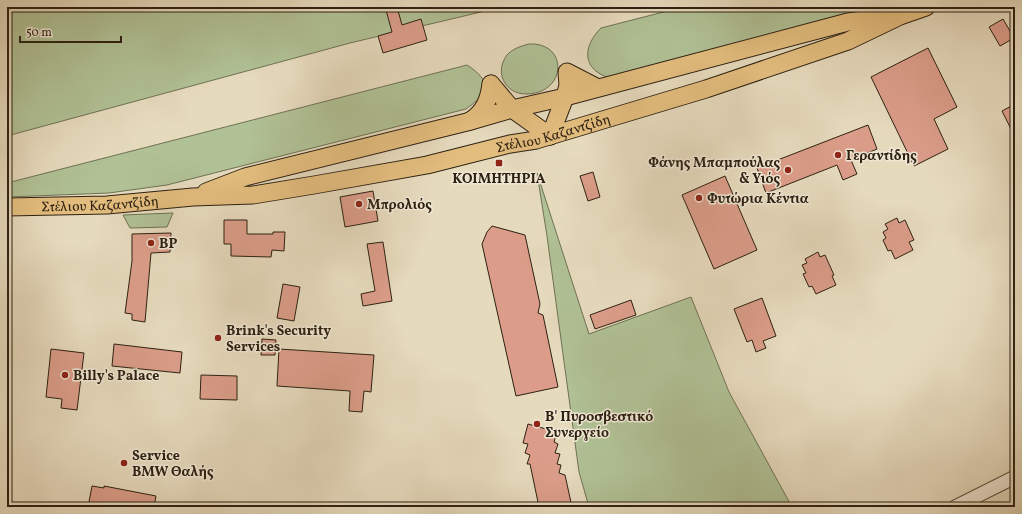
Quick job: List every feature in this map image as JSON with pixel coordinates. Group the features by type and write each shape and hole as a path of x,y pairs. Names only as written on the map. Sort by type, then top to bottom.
{"main road":[{"name":"Στέλιου Καζαντζίδη","path":"7,207 107,205 193,197 253,195 314,186 427,165 510,144 550,136 706,89 841,44 900,16 926,7"},
{"name":"Στέλιου Καζαντζίδη","path":"193,197 245,177 467,122 512,109 565,97 596,87 848,22 900,16"},
{"path":"467,122 479,114 484,107 488,99 491,84 512,109 550,136 565,97 568,85 567,72 596,87"}],"street":[{"path":"955,507 1015,477"}],"green space":[{"path":"7,7 502,7 350,43 7,136"},
{"path":"683,7 876,7 610,78 601,74 590,64 588,50 590,43 601,28"},
{"path":"529,44 542,46 551,51 556,59 558,68 556,78 549,86 540,92 526,94 519,93 507,86 502,75 502,68 503,62 511,51"},
{"path":"467,65 481,77 485,87 480,98 466,109 167,185 109,193 7,197 7,183"},
{"path":"537,173 589,334 691,297 729,392 792,507 589,507 579,472"},
{"path":"173,213 167,227 130,228 123,215"}],"building":[{"path":"397,7 402,25 421,19 427,40 383,53 378,36 392,32 386,10"},
{"path":"1003,19 1014,38 1000,46 989,27"},
{"path":"928,48 957,107 934,119 948,149 914,166 871,77"},
{"path":"1015,104 1015,137 1002,111"},
{"path":"868,125 877,149 851,160 857,174 843,180 837,165 766,193 757,168"},
{"path":"593,172 600,197 588,201 580,176"},
{"path":"725,176 757,250 714,269 682,195"},
{"path":"373,191 378,221 345,227 340,197"},
{"path":"897,218 899,223 905,220 914,240 909,242 913,250 895,259 891,250 888,251 883,240 886,238 883,232 888,229 885,224"},
{"path":"224,220 247,220 247,234 273,234 273,232 285,232 284,251 272,250 271,257 231,256 231,244 224,244"},
{"path":"492,226 525,235 540,304 538,313 543,315 558,387 516,396 482,244 487,232"},
{"path":"171,233 170,252 151,253 145,322 132,320 132,314 125,313 132,261 132,234"},
{"path":"383,242 392,301 363,306 361,294 375,291 367,244"},
{"path":"818,252 820,257 825,255 834,275 832,276 836,285 816,294 812,286 809,287 803,274 806,273 802,265 807,263 805,259"},
{"path":"283,284 300,287 294,321 277,318"},
{"path":"762,298 776,336 763,341 766,348 756,352 752,340 747,342 734,309"},
{"path":"631,300 636,315 595,329 590,315"},
{"path":"262,339 276,340 275,355 261,355"},
{"path":"114,344 182,352 180,373 112,366"},
{"name":"Billy's Palace","path":"51,349 84,353 77,410 61,408 62,399 46,397"},
{"path":"279,349 374,355 371,392 364,391 362,412 349,411 350,391 277,386"},
{"path":"201,375 237,376 237,400 200,399"},
{"path":"528,424 557,432 554,442 558,444 555,453 560,454 557,464 561,465 559,473 565,475 572,507 539,507 530,464 527,464 530,455 525,453 528,444 523,443"},
{"path":"92,486 104,488 104,486 156,496 154,507 88,507"}],"place":[{"name":"Γεραντίδης","path":"838,155"},
{"name":"ΚΟΙΜΗΤΗΡΙΑ","path":"499,163"},
{"name":"Φάνης Μπαμπούλας & Υιός","path":"788,170"},
{"name":"Φυτώρια Κέντια","path":"699,198"},
{"name":"Μπρολιός","path":"359,204"},
{"name":"BP","path":"151,243"},
{"name":"Brink's Security Services","path":"218,338"},
{"name":"Billy's Palace","path":"65,375"},
{"name":"Β' Πυροσβεστικό Συνεργείο","path":"537,424"},
{"name":"Service BMW Θαλής","path":"124,463"}]}
